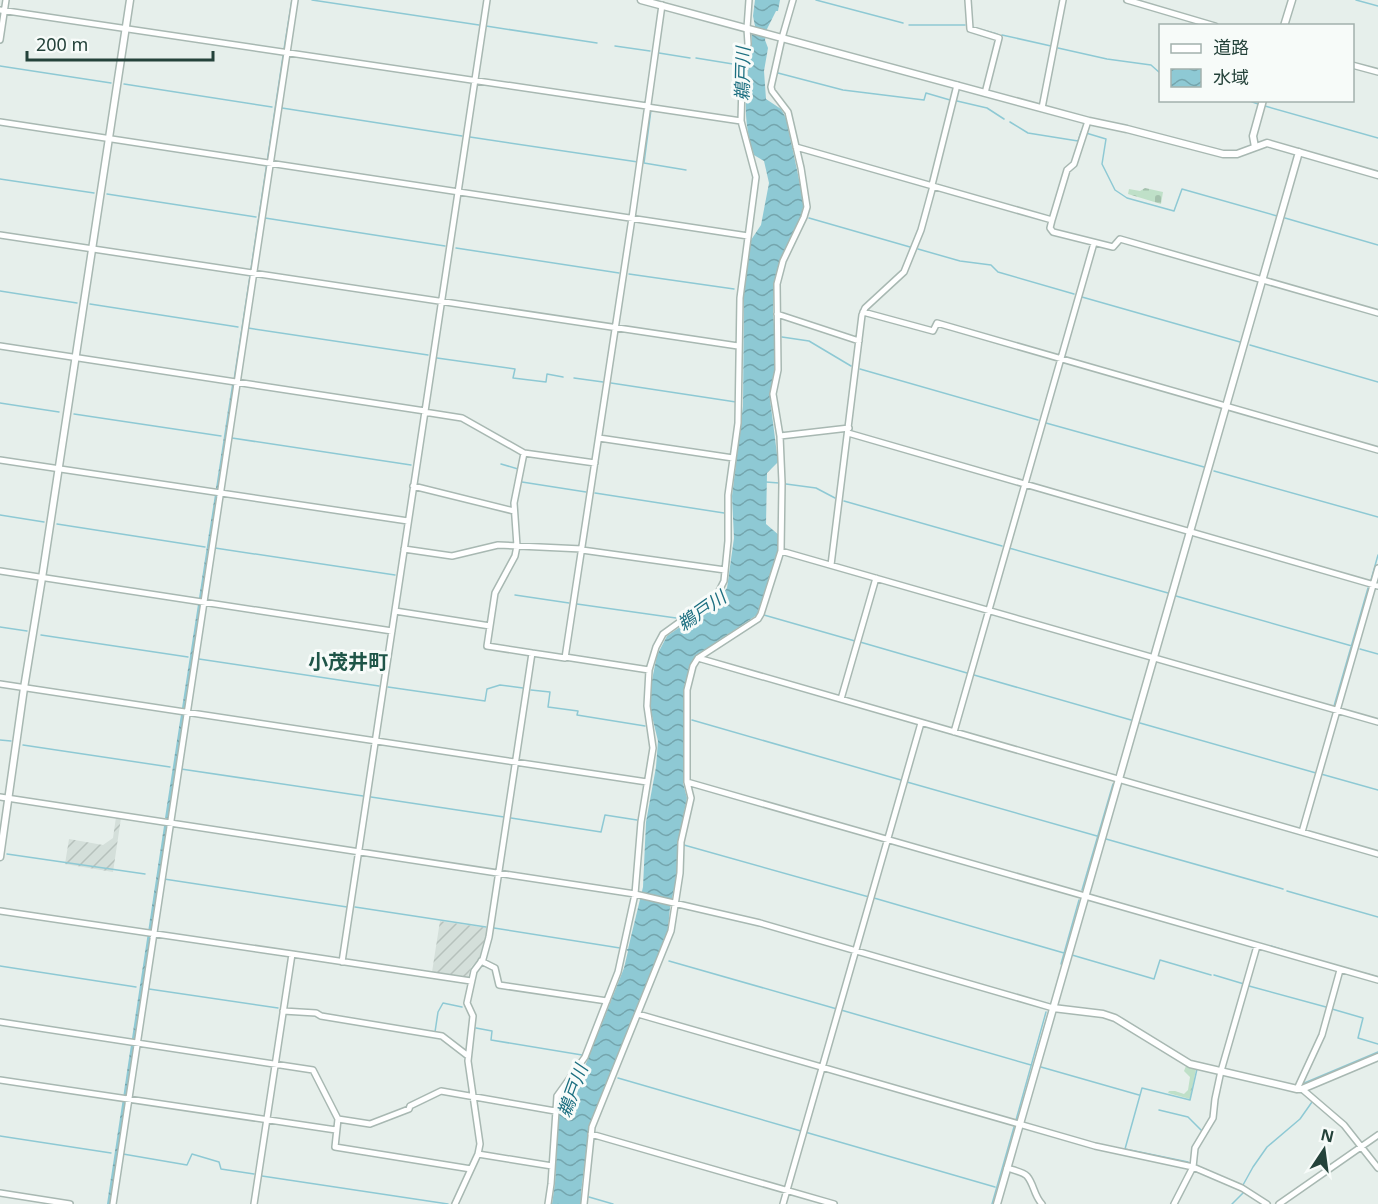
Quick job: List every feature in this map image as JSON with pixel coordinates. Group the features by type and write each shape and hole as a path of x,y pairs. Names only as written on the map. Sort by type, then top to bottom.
{"street":[{"path":"0,40 2,10 6,0"},
{"path":"0,857 130,0"},
{"path":"113,1204 134,1043 170,823 201,602 295,0"},
{"path":"342,962 487,0"},
{"path":"641,0 957,86 1223,154 1237,154 1267,143 1378,175"},
{"path":"548,1204 555,1111 560,1091 585,1057 607,1001 618,972 637,894 641,822 653,748 647,706 649,670 656,647 663,634 717,595 722,587 725,570 728,541 728,495 738,423 740,298 756,177 741,121 742,83 749,29 749,0"},
{"path":"584,1204 591,1134 669,939 680,873 681,842 691,798 687,782 687,690 693,666 698,658 758,619 781,551 780,436 773,394 778,370 777,285 783,261 806,212 806,200 786,109 772,91 782,38 793,0"},
{"path":"968,0 970,29 999,38 985,93"},
{"path":"1042,108 1063,0"},
{"path":"1127,0 1208,24"},
{"path":"1285,24 1292,0"},
{"path":"565,657 616,328 662,5"},
{"path":"2,10 741,121"},
{"path":"1354,65 1378,72"},
{"path":"831,565 863,312 904,272 921,230 957,86"},
{"path":"1255,147 1253,136 1262,102"},
{"path":"1088,120 1074,164 1067,170 1050,228 1053,231 1113,247 1120,239 1378,313"},
{"path":"0,122 748,236"},
{"path":"796,147 1052,220"},
{"path":"997,1204 1299,152"},
{"path":"0,234 738,346"},
{"path":"954,732 1094,243"},
{"path":"863,312 933,331 937,323 1378,450"},
{"path":"777,314 859,341"},
{"path":"0,346 462,418 524,453 595,463"},
{"path":"780,436 849,430 1024,484 1376,585"},
{"path":"599,438 733,458"},
{"path":"524,453 514,511 517,546 513,562 495,593 487,646 649,670"},
{"path":"0,460 408,521"},
{"path":"413,486 514,511"},
{"path":"404,549 452,556 498,545 582,549 725,570"},
{"path":"781,551 1378,722"},
{"path":"1302,832 1376,585 1378,568"},
{"path":"0,571 392,631"},
{"path":"841,699 876,578"},
{"path":"394,611 490,626"},
{"path":"455,1204 478,1154 480,1144 468,1056 473,1016 467,1003 474,971 481,961 489,937 532,654"},
{"path":"698,658 1378,854"},
{"path":"0,684 647,782"},
{"path":"783,1204 921,723"},
{"path":"687,782 1378,980"},
{"path":"0,797 637,894 856,950 1053,1008 1097,1013 1115,1018 1187,1062 1299,1089 1344,1125 1378,1168"},
{"path":"0,911 471,981"},
{"path":"1174,1204 1193,1167 1195,1148 1214,1118 1215,1099 1221,1071 1257,946"},
{"path":"254,1204 292,954"},
{"path":"481,961 495,968 499,985 607,1001"},
{"path":"1299,1089 1322,1035 1340,970"},
{"path":"283,1011 316,1013 321,1016 442,1036 468,1056"},
{"path":"638,1014 1095,1146 1193,1167 1242,1188 1267,1204"},
{"path":"0,1022 314,1070 338,1119 335,1147 471,1168"},
{"path":"1299,1089 1378,1057"},
{"path":"0,1080 336,1130"},
{"path":"338,1119 365,1124 376,1123 409,1110 410,1106 441,1091 555,1111"},
{"path":"591,1134 834,1204"},
{"path":"1279,1204 1378,1135"},
{"path":"478,1154 552,1166"},
{"path":"1007,1168 1028,1177 1037,1199 1042,1204"},
{"path":"0,1193 70,1204"}],"shaded area":[{"path":"116,817 121,818 113,872 65,864 69,839 103,845 113,838"},
{"path":"440,921 488,928 481,957 471,967 468,977 432,972"}],"green space":[{"path":"1145,188 1163,192 1161,204 1128,194 1129,189 1140,191"},
{"path":"1186,1066 1196,1069 1190,1099 1168,1093 1175,1091 1184,1094 1188,1090 1190,1077 1184,1071"}],"water":[{"name":"鵜戸川","path":"755,0 780,0 778,11 767,29 765,40 768,48 764,71 766,99 781,109 786,118 804,203 801,217 780,260 774,282 775,369 770,399 778,462 767,473 766,524 780,536 779,547 757,615 697,655 691,664 684,686 686,716 683,783 687,798 678,842 678,872 670,907 668,930 589,1129 581,1193 582,1204 552,1204 559,1107 563,1093 585,1066 624,968 628,951 625,949 628,949 643,887 646,822 656,767 658,741 651,712 650,690 657,655 667,636 716,602 727,588 734,538 732,496 743,406 744,291 751,240 761,225 769,183 764,161 754,155 746,115 746,89 755,26 753,16"},
{"path":"232,384 234,384 168,819 165,818"},
{"path":"164,826 167,826 110,1204 107,1204"}],"waterway":[{"path":"284,49 292,0"},
{"path":"312,0 479,25"},
{"path":"816,0 903,23"},
{"path":"1356,0 1378,6"},
{"path":"909,25 965,25"},
{"path":"486,26 597,43"},
{"path":"972,27 997,34"},
{"path":"1002,35 1051,46"},
{"path":"615,46 650,51"},
{"path":"1058,48 1107,59 1151,65 1159,72"},
{"path":"659,53 690,58"},
{"path":"251,269 283,56"},
{"name":"鵜戸川","path":"696,58 739,65"},
{"path":"0,66 111,83"},
{"path":"778,73 843,90 924,100 926,93 950,100"},
{"path":"124,84 272,107"},
{"path":"957,101 987,108 1004,119"},
{"path":"1252,102 1258,104"},
{"path":"1265,106 1378,138"},
{"path":"282,108 462,136"},
{"path":"651,110 644,163 686,170"},
{"path":"1010,122 1028,133 1078,141 1081,132"},
{"path":"1086,133 1106,139 1102,164 1115,190 1127,198 1174,211 1182,189 1277,216"},
{"path":"470,137 638,162"},
{"path":"0,179 94,193"},
{"path":"107,194 256,217"},
{"path":"265,218 445,246"},
{"path":"809,218 910,247"},
{"path":"1285,218 1378,245"},
{"path":"456,248 619,273"},
{"path":"918,249 960,261 991,265 998,272 1074,294"},
{"path":"629,274 734,289"},
{"path":"234,380 250,276"},
{"path":"0,291 77,303"},
{"path":"1082,297 1240,342"},
{"path":"90,304 238,327"},
{"path":"248,328 428,355"},
{"path":"782,337 809,341 851,366"},
{"path":"1250,345 1378,382"},
{"path":"437,358 515,369 513,378 546,382 547,374 563,377"},
{"path":"860,369 1038,420"},
{"path":"574,378 603,382"},
{"path":"611,383 736,402"},
{"path":"0,403 59,412"},
{"path":"74,414 221,436"},
{"path":"1046,423 1204,467"},
{"path":"232,438 411,465"},
{"path":"501,464 518,469"},
{"path":"1214,471 1378,517"},
{"path":"522,482 586,492"},
{"path":"766,482 779,483"},
{"path":"786,484 816,488 835,498"},
{"path":"595,493 724,513"},
{"path":"844,501 1002,546"},
{"path":"0,515 44,522"},
{"path":"57,524 205,547"},
{"path":"215,548 395,575"},
{"path":"1009,548 1168,593"},
{"path":"1371,580 1378,555"},
{"path":"1334,706 1368,588"},
{"path":"515,595 569,603"},
{"path":"1176,596 1352,646"},
{"name":"鵜戸川","path":"577,604 676,618"},
{"path":"764,615 855,641"},
{"path":"0,627 27,631"},
{"path":"41,635 188,657"},
{"path":"860,642 967,673"},
{"path":"1360,649 1378,654"},
{"path":"199,659 379,686"},
{"path":"974,675 1131,720"},
{"path":"388,687 485,701 487,689 500,685 523,688"},
{"path":"531,690 550,692 548,707 578,711 577,715 645,726"},
{"path":"692,720 901,780"},
{"path":"1140,723 1316,773"},
{"path":"0,740 11,741"},
{"path":"23,745 170,767"},
{"path":"181,769 363,796"},
{"path":"1321,774 1378,790"},
{"path":"907,782 1097,836"},
{"path":"1082,890 1113,784"},
{"path":"371,797 504,817"},
{"path":"511,818 601,832 605,815 637,820"},
{"path":"1106,839 1283,889"},
{"path":"684,845 869,897"},
{"path":"7,854 145,874"},
{"path":"164,879 347,907"},
{"path":"1287,891 1378,917"},
{"path":"1091,895 1268,946"},
{"path":"874,898 1064,953"},
{"path":"1061,964 1079,900"},
{"path":"355,907 486,927"},
{"path":"494,928 620,948"},
{"path":"1271,946 1306,957"},
{"path":"1072,955 1154,979 1160,960 1211,975"},
{"path":"669,961 837,1009"},
{"path":"0,966 136,987"},
{"path":"1364,973 1378,977"},
{"path":"1214,975 1244,984"},
{"path":"1249,986 1326,1007"},
{"path":"149,989 278,1008"},
{"path":"402,1027 435,1032 438,1012 443,1003 462,1007"},
{"path":"1332,1009 1363,1018 1358,1038 1378,1044"},
{"path":"841,1010 1031,1065"},
{"path":"1016,1120 1046,1012"},
{"name":"鵜戸川","path":"476,1028 492,1031 491,1040 582,1055"},
{"path":"1302,1084 1378,1052"},
{"path":"1041,1067 1139,1095"},
{"path":"1188,1162 1125,1149 1142,1088 1190,1100 1197,1069"},
{"path":"618,1078 801,1131"},
{"path":"1243,1185 1267,1147 1300,1119 1312,1102"},
{"path":"1159,1110 1188,1117 1202,1131"},
{"path":"992,1204 1014,1127"},
{"path":"805,1132 995,1187"},
{"path":"0,1136 111,1153"},
{"path":"123,1154 187,1165 192,1154 219,1162 221,1169 254,1174"},
{"path":"262,1176 448,1204"},
{"path":"1232,1204 1243,1193"},
{"path":"589,1197 613,1204"}],"district":[{"name":"小茂井町","path":"348,662"}]}
